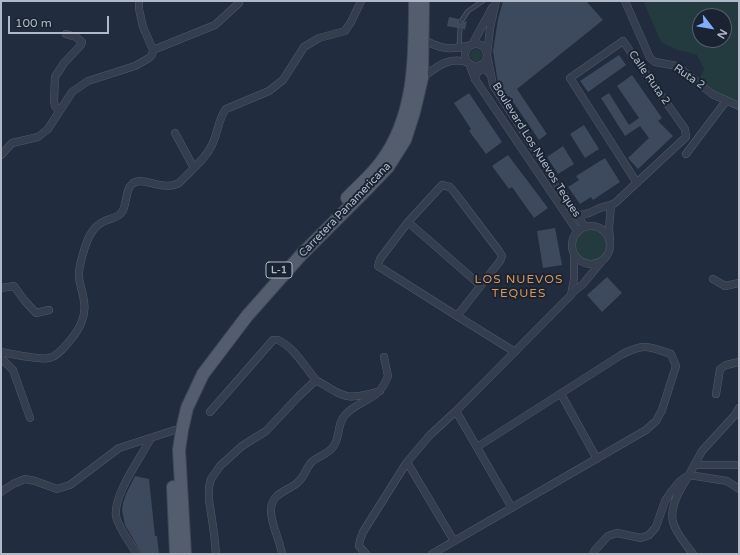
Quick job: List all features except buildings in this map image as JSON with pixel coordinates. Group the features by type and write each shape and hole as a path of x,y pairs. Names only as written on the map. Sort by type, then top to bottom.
{"main road":[{"name":"Carretera Panamericana","path":"176,554 172,454 175,430 181,404 199,372 242,312 297,250 381,163 397,136 408,100 415,57 415,1"},
{"name":"Carretera Panamericana","path":"185,554 179,450 187,408 203,374 247,316 301,255 388,167 405,140 414,112 422,78 423,1"}],"street":[{"path":"1,155 12,143 38,137 48,129 72,92 88,81 135,66 150,58 153,50 143,26 139,9 139,1"},
{"path":"1,352 49,358 60,352 75,334 84,317 84,299 79,275 83,255 90,235 96,227 103,222 117,217 122,212 132,184 144,182 167,187 178,183 206,155 212,144 222,114 226,109 269,91 283,80 304,47 319,38 345,31 361,1"},
{"name":"Boulevard Los Nuevos Teques","path":"472,45 496,1"},
{"name":"Boulevard Los Nuevos Teques","path":"496,1 487,55 490,74 496,91 585,227"},
{"name":"Ruta 2","path":"625,1 650,58 656,62 677,66 712,94 739,106"},
{"path":"153,50 215,25 239,3"},
{"path":"59,111 55,106 54,101 55,77 64,63 79,48 82,42 76,37 66,34"},
{"path":"422,78 446,62 456,60 475,66 484,61 487,55 484,48 479,44 441,48 423,38"},
{"name":"Calle Ruta 2","path":"613,204 637,183 686,137 685,129 624,41 570,78 637,183"},
{"path":"469,63 465,57 465,53 472,45"},
{"name":"Boulevard Los Nuevos Teques","path":"469,63 476,79 578,232"},
{"path":"476,79 476,74 481,69 486,70 490,74"},
{"path":"686,154 726,101"},
{"path":"175,134 194,168"},
{"path":"457,316 500,261 502,256 500,251 450,187 442,185 408,222 380,259 378,266 457,316 515,352"},
{"path":"366,554 359,546 363,532 407,462 430,435 515,352 572,293 583,284 609,251 609,229 613,204 602,207 590,213 579,215 576,214"},
{"path":"408,222 480,286"},
{"path":"572,293 574,280 574,254 572,243 578,232 585,227 597,227 602,230 609,239 610,245"},
{"path":"574,254 581,261 590,264 603,260"},
{"path":"713,279 725,286 739,283"},
{"path":"1,288 14,286 36,313 49,310"},
{"path":"210,412 273,340 278,340 289,347 316,380 342,395 357,397 380,391"},
{"path":"432,554 597,459 646,430 656,422 662,410 676,366 671,354 652,347 643,346 634,348 477,447"},
{"path":"282,554 271,509 272,501 277,496 297,484 307,470 309,464 333,447 337,440 339,425 346,414 359,404 372,398 380,391 388,376 384,357"},
{"path":"1,358 13,370 30,418"},
{"path":"716,394 720,369 726,364 739,362"},
{"path":"216,554 209,500 209,487 211,479 220,466 242,446 266,431 316,380"},
{"path":"561,394 597,459"},
{"path":"693,554 677,532 672,521 673,508 676,498 702,451 735,415 739,408"},
{"path":"456,411 512,508"},
{"path":"1,492 13,484 25,479 57,488 70,485 119,448 175,430"},
{"path":"137,554 116,517 116,509 121,492 151,438"},
{"path":"407,462 454,541"},
{"path":"695,465 739,465"},
{"path":"593,554 608,536 617,533 641,538 649,535 656,527 665,501 670,492 680,481 689,475 727,481 739,490"}],"lane":[{"path":"462,20 468,11 483,1"},
{"path":"459,47 460,28"}],"green space":[{"path":"643,1 739,1 739,104 719,96 698,83 704,69 697,55 675,49 661,42"},
{"path":"478,49 481,50 481,60 474,61 471,60 470,53 471,50"},
{"path":"585,227 599,229 605,233 608,238 608,252 603,260 598,263 587,264 582,262 575,254 573,249 574,238"}],"district":[{"name":"LOS NUEVOS TEQUES","path":"519,287"}]}
